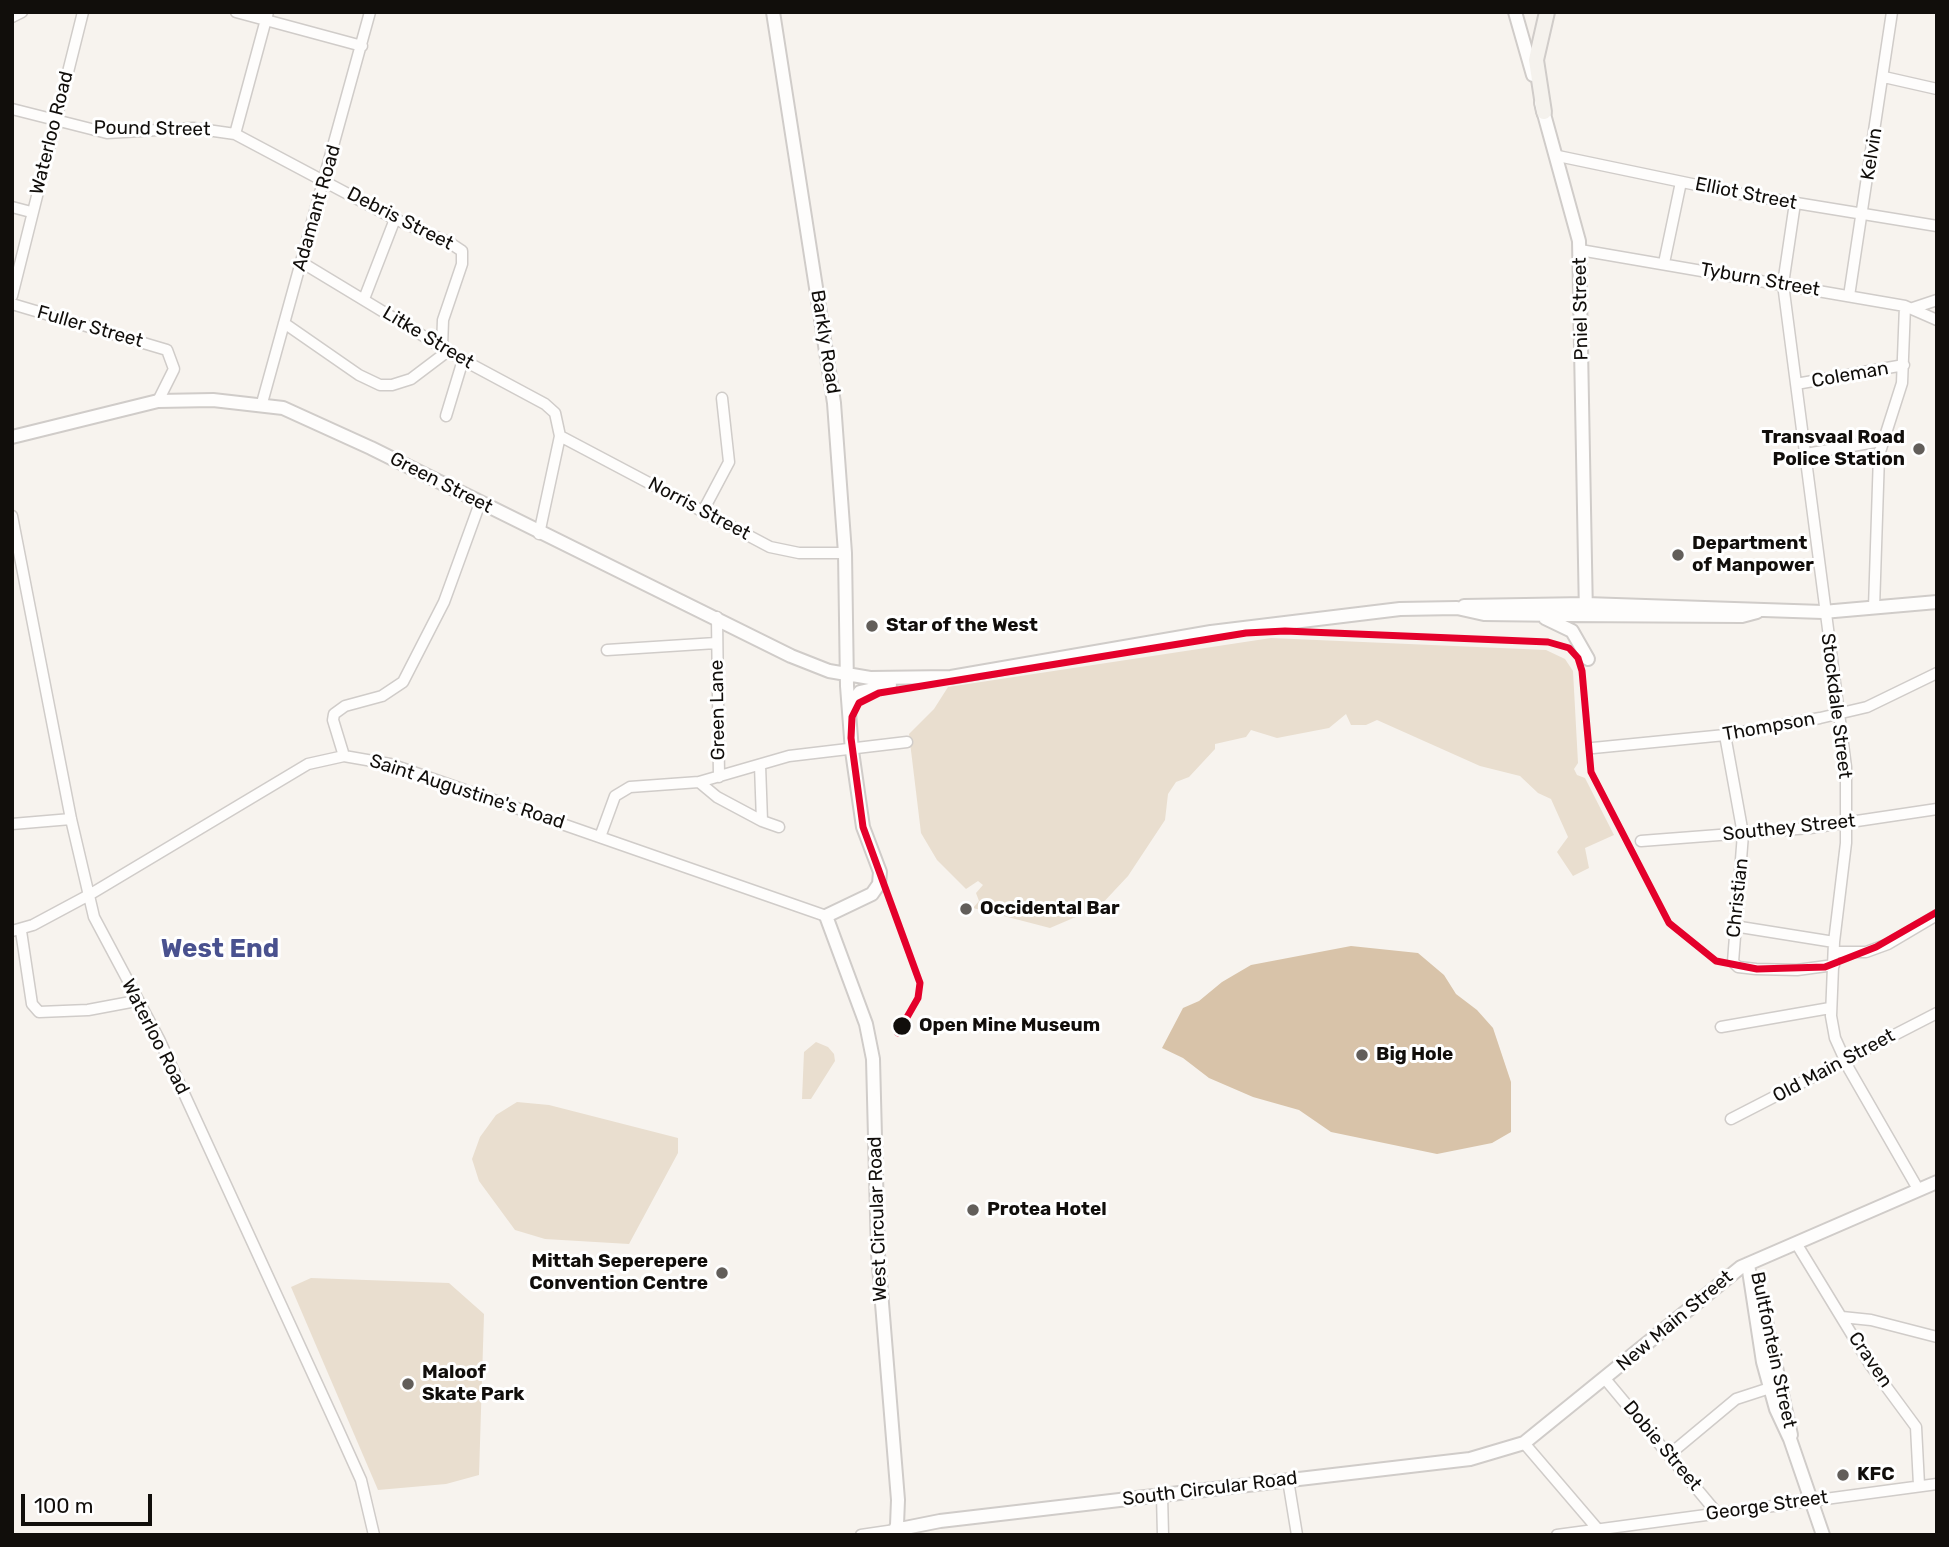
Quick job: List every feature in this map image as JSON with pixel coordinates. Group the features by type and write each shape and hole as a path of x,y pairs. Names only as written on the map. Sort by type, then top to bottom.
{"main road":[{"path":"1544,112 1536,60 1547,12"}],"street":[{"path":"12,17 22,12"},
{"name":"Waterloo Road","path":"12,296 83,12"},
{"path":"236,12 267,16 362,46"},
{"name":"Adamant Road","path":"262,403 370,12"},
{"name":"Barkly Road","path":"773,12 834,403 845,553 847,675 852,751 863,827 880,879 877,887 867,897 826,916"},
{"name":"Pniel Street","path":"1515,12 1558,156 1580,250 1586,609"},
{"name":"Kelvin","path":"1849,296 1892,12"},
{"path":"235,134 267,16"},
{"path":"1884,77 1937,89"},
{"name":"Pound Street","path":"12,109 107,132 193,128 235,134 325,180"},
{"name":"Elliot Street","path":"1558,156 1681,182 1936,227"},
{"name":"Debris Street","path":"325,180 395,219 462,251 462,264 443,320 445,349"},
{"path":"1664,263 1681,182"},
{"name":"Stockdale Street","path":"1795,203 1783,284 1806,454 1823,612 1841,714 1847,823 1830,1008 1835,1038 1890,1146 1918,1189"},
{"path":"12,207 32,212"},
{"path":"363,299 395,219"},
{"name":"Tyburn Street","path":"1580,250 1909,307 1937,320"},
{"name":"Litke Street","path":"302,262 463,360 545,404 555,413 560,436"},
{"path":"1874,608 1881,441 1902,383 1909,307 1937,300"},
{"name":"Fuller Street","path":"12,304 167,350 174,369 158,401"},
{"path":"284,323 359,375 380,385 392,386 411,379 445,349"},
{"path":"446,416 463,360"},
{"name":"Coleman","path":"1796,384 1904,365"},
{"path":"703,511 729,462 722,398"},
{"name":"Green Street","path":"12,436 158,401 262,403 283,408 371,448 539,534 717,617 790,656 847,675 928,679"},
{"path":"539,534 560,436"},
{"name":"Norris Street","path":"560,436 786,552 845,553"},
{"path":"1806,454 1881,441"},
{"path":"344,756 332,720 334,714 345,706 382,696 403,682 444,602 480,503"},
{"name":"Waterloo Road","path":"12,516 71,819 94,917 136,1001 159,1040 361,1480 373,1535"},
{"path":"1457,608 1473,604 1586,609 1741,607 1757,612 1823,612 1937,602"},
{"path":"849,708 860,692 869,688 1312,617 1415,608 1457,608 1484,614 1535,615 1586,609"},
{"path":"1535,615 1572,631 1588,659"},
{"name":"Green Lane","path":"717,617 719,777"},
{"name":"Green Lane","path":"607,650 716,643"},
{"name":"Thompson","path":"1593,748 1725,736 1841,714 1878,702 1937,673"},
{"name":"Christian","path":"1725,736 1743,834 1731,958 1738,967 1745,968 1797,970 1834,965"},
{"path":"600,836 615,796 620,790 699,782 789,756 852,751 907,742"},
{"name":"Saint Augustine's Road","path":"17,931 89,895 308,764 344,756 390,764 826,916"},
{"path":"761,765 762,821"},
{"path":"699,782 717,797 779,827"},
{"name":"Southey Street","path":"1642,841 1847,823 1937,809"},
{"path":"12,824 71,819"},
{"path":"1734,926 1866,952 1888,944 1937,915"},
{"name":"West Circular Road","path":"826,916 866,1024 873,1059 878,1254 898,1500 894,1532"},
{"path":"17,931 32,1004 39,1012 88,1010 136,1001"},
{"path":"1721,1027 1830,1008"},
{"name":"Old Main Street","path":"1731,1119 1937,1013"},
{"name":"New Main Street","path":"1524,1443 1606,1380 1732,1273 1751,1262 1937,1182"},
{"name":"Craven","path":"1796,1243 1871,1366 1916,1427 1919,1485"},
{"name":"Bultfontein Street","path":"1751,1262 1775,1386 1789,1417 1790,1439 1823,1535"},
{"path":"1842,1317 1871,1320 1937,1337"},
{"name":"Dobie Street","path":"1606,1380 1717,1513"},
{"path":"1670,1454 1736,1399 1775,1386"},
{"path":"1524,1443 1600,1532"},
{"name":"South Circular Road","path":"894,1532 1162,1495 1470,1459 1524,1443"},
{"path":"1289,1480 1297,1535"},
{"name":"George Street","path":"1557,1535 1600,1532 1717,1513 1937,1484"},
{"path":"1162,1495 1163,1535"},
{"path":"861,1535 894,1532"}],"shaded area":[{"path":"1271,638 1546,650 1565,659 1573,671 1578,763 1574,769 1577,775 1585,778 1614,835 1585,848 1589,868 1573,876 1557,852 1568,837 1551,799 1538,793 1520,776 1480,766 1377,720 1366,725 1351,725 1346,714 1329,728 1277,738 1251,730 1246,737 1215,744 1215,749 1189,777 1176,782 1168,794 1165,820 1128,876 1099,907 1050,928 973,908 979,901 976,893 983,885 978,881 966,889 937,860 921,833 909,734 934,709 948,687"},
{"path":"1351,946 1418,953 1444,975 1456,994 1477,1010 1493,1028 1511,1082 1511,1132 1492,1143 1437,1154 1331,1132 1299,1110 1253,1097 1209,1078 1183,1058 1162,1048 1183,1008 1199,1001 1222,982 1251,965"},
{"path":"816,1042 828,1047 834,1054 835,1061 811,1099 802,1099 804,1052"},
{"path":"517,1102 549,1105 678,1138 678,1153 629,1244 545,1239 515,1230 479,1181 472,1159 480,1137 496,1115"},
{"name":"Maloof Skate Park","path":"311,1278 449,1283 484,1314 479,1475 446,1484 378,1490 291,1287"}],"transit line":[{"path":"898,1033 918,998 920,983 863,827 851,738 852,717 859,703 879,693 1246,633 1285,631 1548,642 1569,648 1578,658 1582,671 1591,772 1669,923 1716,961 1757,969 1825,967 1876,947 1937,912"}],"place":[{"name":"Transvaal Road Police Station","path":"1919,449"},
{"name":"Department of Manpower","path":"1678,555"},
{"name":"Star of the West","path":"872,626"},
{"name":"Occidental Bar","path":"966,909"},
{"name":"Open Mine Museum","path":"902,1026"},
{"name":"Big Hole","path":"1362,1055"},
{"name":"Protea Hotel","path":"973,1210"},
{"name":"Mittah Seperepere Convention Centre","path":"722,1273"},
{"name":"Maloof Skate Park","path":"408,1384"},
{"name":"KFC","path":"1843,1475"}],"district":[{"name":"West End","path":"220,949"}]}
